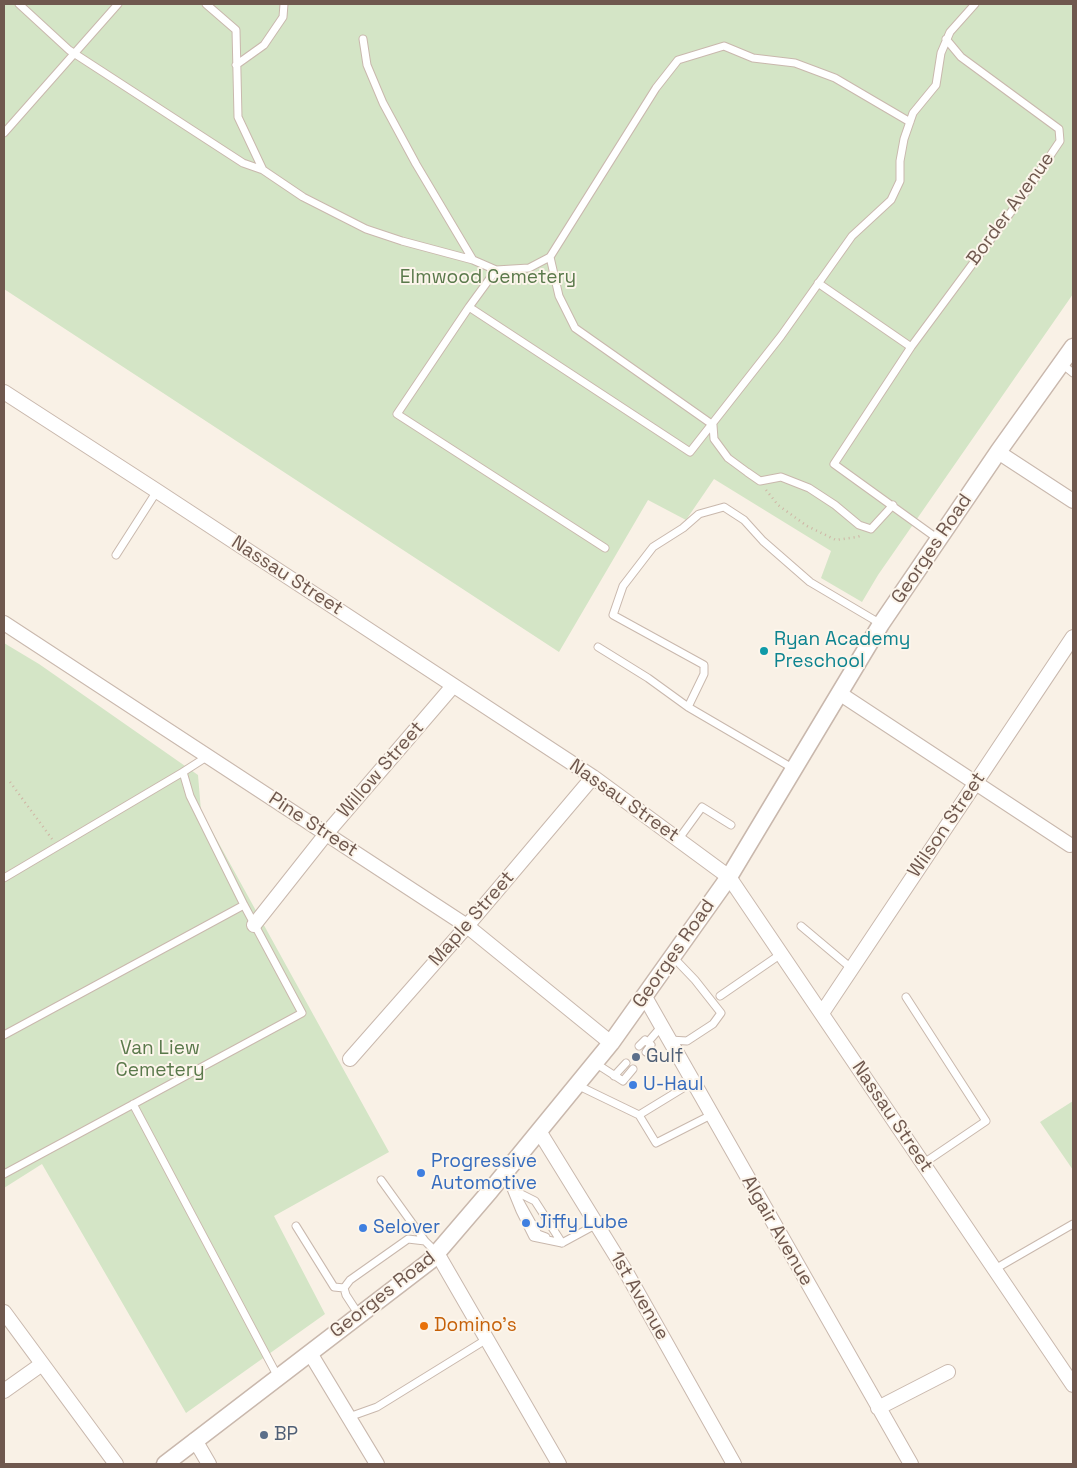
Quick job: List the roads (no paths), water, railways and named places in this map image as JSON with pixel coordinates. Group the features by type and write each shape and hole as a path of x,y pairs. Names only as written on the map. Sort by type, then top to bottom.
{"street":[{"name":"Georges Road","path":"165,1464 430,1261 507,1183 539,1131 611,1043 729,877 881,624 998,452 1067,368 1073,348"},
{"name":"Nassau Street","path":"4,392 593,777 729,877 1073,1384"},
{"path":"998,452 1073,501"},
{"name":"Pine Street","path":"4,623 467,926 611,1043"},
{"name":"Wilson Street","path":"822,1013 1073,637"},
{"name":"Willow Street","path":"254,925 326,834 453,686"},
{"path":"839,693 1070,845"},
{"name":"Maple Street","path":"350,1059 467,926 593,777"},
{"name":"Algair Avenue","path":"644,997 911,1464"},
{"name":"1st Avenue","path":"539,1131 626,1272 734,1464"},
{"path":"437,1253 559,1464"},
{"path":"4,1312 116,1464"},
{"path":"310,1352 377,1464"},
{"path":"4,1391 42,1364"},
{"path":"878,1408 948,1372"},
{"path":"195,1440 209,1464"}],"lane":[{"path":"19,4 74,53 242,163 263,170 303,197 366,229 402,241 473,260 496,270 529,268 550,257 656,88 678,60 724,46 753,58 795,63 835,78 910,122"},
{"path":"4,134 118,4"},
{"path":"206,4 236,30 238,118 263,170"},
{"path":"236,65 264,45 283,17 284,4"},
{"path":"469,308 690,452 781,336 852,236 891,200 900,181 900,161 904,139 913,113 936,85 941,52 946,39 975,4"},
{"path":"363,39 367,65 383,103 473,260"},
{"name":"Border Avenue","path":"893,505 834,464 911,347 1060,141 1059,129 961,57 946,39"},
{"path":"550,257 559,296 575,328 713,425"},
{"path":"496,270 398,414 605,548"},
{"path":"818,283 911,347"},
{"path":"713,425 714,439 728,458 760,480 782,477 809,488 835,505 859,525 871,529 893,505 938,539"},
{"path":"116,555 157,491"},
{"path":"688,707 704,674 704,665 613,615 623,586 654,546 683,528 699,514 724,508 744,520 763,541 810,582 881,624"},
{"path":"4,631 20,635"},
{"path":"598,647 648,678 688,707 794,769"},
{"path":"4,878 208,756"},
{"path":"4,1174 302,1012 244,905 190,796 183,772"},
{"path":"678,840 702,807 731,825"},
{"path":"4,1035 244,905"},
{"path":"801,926 851,968"},
{"path":"720,996 781,954"},
{"path":"669,1040 687,1041 713,1024 721,1013 695,980 673,957"},
{"path":"906,997 986,1121 924,1163"},
{"path":"648,1042 661,1027"},
{"path":"639,1046 645,1040 652,1045 646,1052"},
{"path":"614,1076 626,1062"},
{"path":"594,1063 623,1081 633,1069"},
{"path":"639,1115 693,1082"},
{"path":"577,1085 639,1115 656,1143 712,1115"},
{"path":"133,1104 278,1377"},
{"path":"381,1180 425,1241 437,1253"},
{"path":"507,1183 534,1201 562,1243"},
{"path":"507,1183 538,1234 562,1243 597,1224"},
{"path":"995,1269 1073,1224"},
{"path":"296,1226 334,1287 344,1288"},
{"path":"344,1288 350,1280 408,1239 425,1241"},
{"path":"344,1288 346,1295 359,1315"},
{"path":"349,1417 377,1407 487,1339"}],"place":[{"name":"Ryan Academy Preschool","path":"764,651"},
{"name":"Gulf","path":"636,1057"},
{"name":"U-Haul","path":"633,1085"},
{"name":"Progressive Automotive","path":"421,1173"},
{"name":"Jiffy Lube","path":"526,1223"},
{"name":"Selover","path":"363,1228"},
{"name":"Domino's","path":"424,1326"},
{"name":"BP","path":"264,1435"}],"park label":[{"name":"Elmwood Cemetery","path":"488,278"},
{"name":"Van Liew Cemetery","path":"160,1060"}]}
